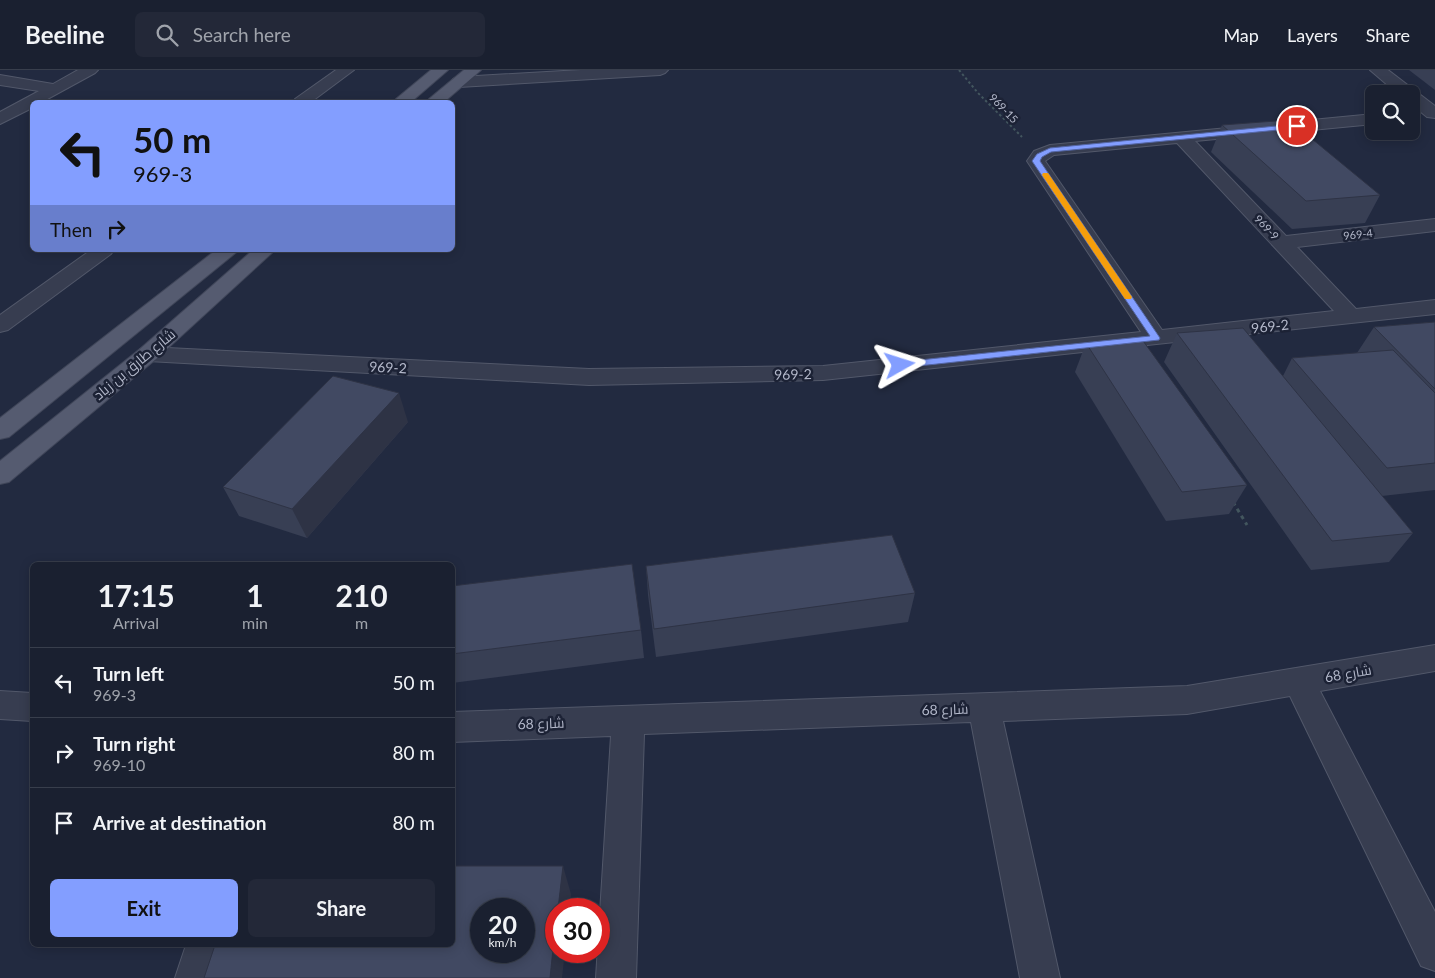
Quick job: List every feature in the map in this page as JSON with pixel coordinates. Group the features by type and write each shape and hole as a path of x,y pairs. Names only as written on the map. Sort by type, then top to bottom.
{"main road":[{"path":"404,100 440,70"},
{"path":"437,100 473,70"},
{"name":"شارع طارق بن زياد","path":"0,431 226,252"},
{"name":"شارع طارق بن زياد","path":"0,475 148,354 263,252"}],"street":[{"path":"35,100 90,70"},
{"path":"304,100 346,70"},
{"path":"459,82 660,70"},
{"path":"1378,70 1397,85"},
{"path":"0,80 54,89"},
{"path":"0,120 30,103"},
{"path":"1420,103 1434,113"},
{"path":"1420,114 1434,113"},
{"path":"1156,338 1036,161 1040,155 1050,150 1365,120"},
{"name":"969-9","path":"1181,137 1352,317"},
{"name":"969-4","path":"1281,243 1435,225"},
{"path":"0,325 101,252"},
{"name":"969-2","path":"148,354 589,377 823,374 1435,307"},
{"name":"شارع 68","path":"455,727 1187,700 1435,658"},
{"path":"1299,681 1435,952"},
{"path":"0,705 30,707"},
{"path":"984,707 1040,978"},
{"path":"616,978 628,720"},
{"path":"195,978 204,947"}],"path":[{"name":"969-15","path":"959,70 1040,155"},
{"path":"1231,500 1247,525"}],"building":[{"path":"1289,120 1380,195 1306,201 1222,125"},
{"path":"1435,322 1435,389 1374,327"},
{"path":"1243,328 1413,533 1332,541 1177,333"},
{"path":"1141,338 1247,485 1182,492 1086,343"},
{"path":"1393,350 1435,393 1435,463 1387,468 1292,358"},
{"path":"333,376 399,393 292,509 223,487"},
{"path":"892,535 915,593 654,629 646,566"},
{"path":"632,564 641,630 455,654 455,586"},
{"path":"455,866 563,866 559,898 545,898 545,963 552,963 550,978 204,978 214,947 455,947"}],"slow traffic":[{"path":"1045,175 1128,297"}],"route":[{"path":"900,365 1156,338 1036,161 1040,155 1050,150 1297,126"}]}
